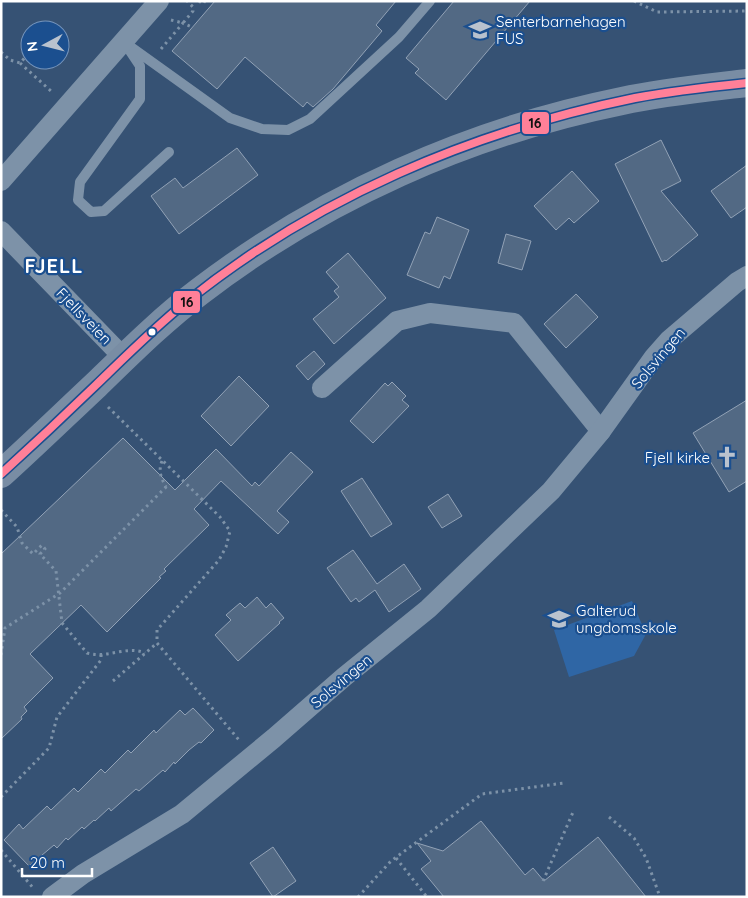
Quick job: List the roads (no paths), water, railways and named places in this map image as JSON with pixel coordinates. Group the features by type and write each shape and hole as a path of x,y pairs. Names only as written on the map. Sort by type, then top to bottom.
{"main road":[{"path":"1,474 124,358 198,293 233,267 307,220 407,168 463,146 568,114 623,101 698,88 747,83"}],"street":[{"path":"1,181 159,1"},
{"name":"Fjellsveien","path":"1,231 124,358"},
{"name":"Solsvingen","path":"45,895 182,814 433,604 550,491 601,430 654,357 669,340 716,299 747,276"},
{"path":"322,388 397,321 430,313 514,323 601,430"}],"lane":[{"path":"124,42 230,118 262,129 288,130 310,119 399,37 430,1"},
{"path":"124,42 140,66 140,99 80,182 78,200 91,212 104,211 169,152"}],"place":[{"name":"Senterbarnehagen FUS","path":"480,30"},
{"name":"Fjell kirke","path":"727,457"},
{"name":"Galterud ungdomsskole","path":"559,619"}],"district":[{"name":"FJELL","path":"54,265"}]}
